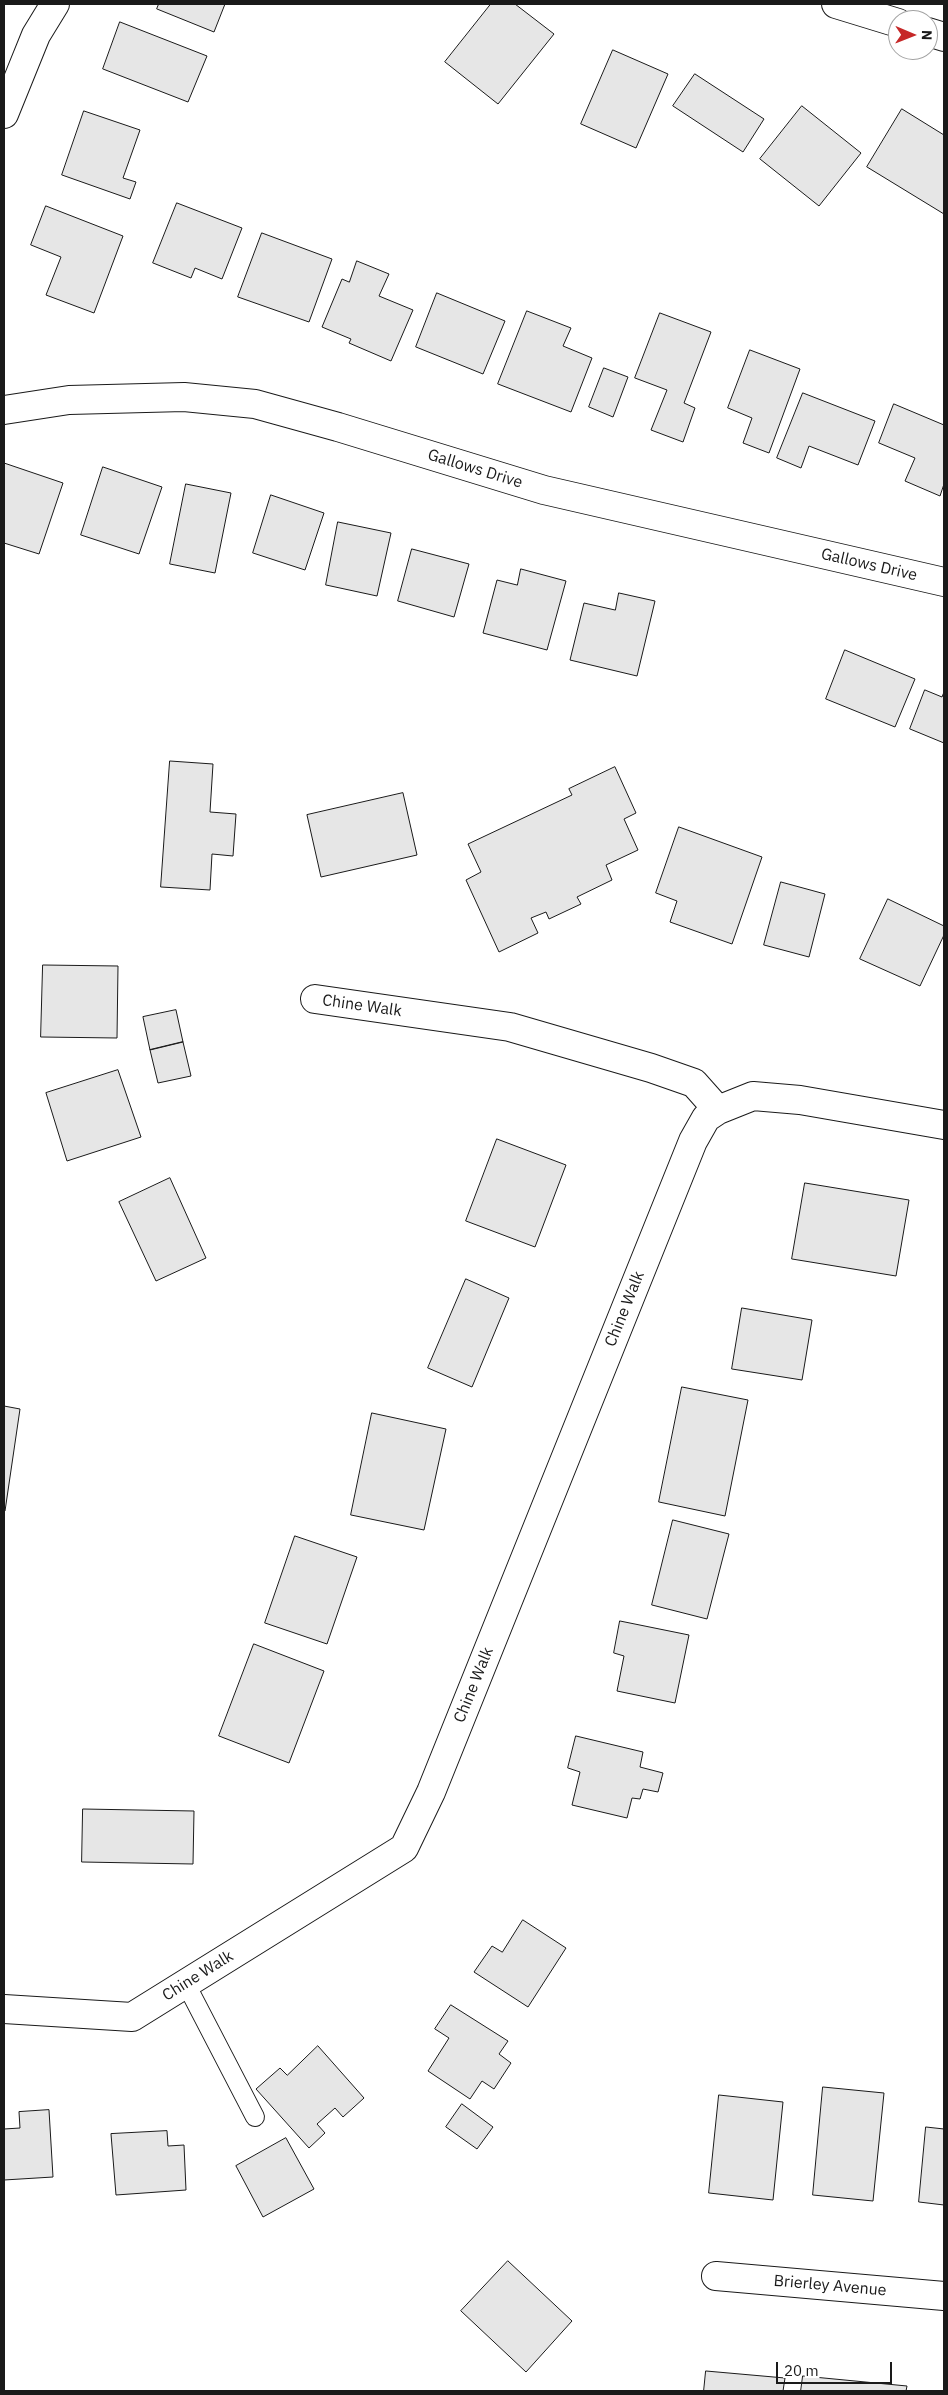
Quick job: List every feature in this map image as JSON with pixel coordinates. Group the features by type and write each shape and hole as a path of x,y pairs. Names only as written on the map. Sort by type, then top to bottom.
{"street":[{"path":"4,114 36,35 55,4"},
{"path":"836,4 888,20"},
{"name":"Gallows Drive","path":"4,410 70,400 184,397 255,404 338,427 544,490 944,582"},
{"name":"Chine Walk","path":"314,999 510,1027 651,1068 694,1083 718,1110"},
{"name":"Chine Walk","path":"4,2009 132,2017 404,1848 431,1792 693,1141 706,1118 718,1110 753,1096 800,1100 944,1125"},
{"name":"Brierley Avenue","path":"716,2276 944,2296"}],"lane":[{"path":"186,1984 255,2117"}],"building":[{"path":"159,4 225,4 214,32 157,9"},
{"path":"491,4 515,4 554,34 498,104 445,62"},
{"path":"120,22 207,56 188,102 103,69"},
{"path":"613,50 668,74 636,148 581,124"},
{"path":"695,74 764,119 743,152 673,106"},
{"path":"802,106 861,153 819,206 760,159"},
{"path":"902,109 944,135 944,214 867,167"},
{"path":"84,111 140,130 123,178 136,182 130,199 62,175"},
{"path":"177,203 242,228 222,279 195,268 191,278 153,263"},
{"path":"46,206 123,236 94,313 46,295 61,257 31,245"},
{"path":"262,233 332,259 309,322 238,297"},
{"path":"357,261 389,274 379,296 413,310 391,361 349,343 351,339 322,327 342,279 349,282"},
{"path":"437,293 505,321 483,374 416,347"},
{"path":"527,311 571,328 563,346 592,358 571,412 498,384"},
{"path":"660,313 711,332 684,403 695,408 683,442 651,430 667,390 635,378"},
{"path":"750,350 800,369 769,453 743,443 752,418 728,408"},
{"path":"604,368 628,377 613,417 589,407"},
{"path":"803,393 875,421 858,465 809,446 801,468 777,458"},
{"path":"894,404 944,425 944,484 940,496 905,481 915,458 879,443"},
{"path":"4,463 63,483 39,554 4,543"},
{"path":"103,467 162,487 139,554 81,535"},
{"path":"186,484 231,493 215,573 170,564"},
{"path":"271,495 324,513 305,570 253,553"},
{"path":"338,522 391,533 377,596 326,585"},
{"path":"412,549 469,564 454,617 398,601"},
{"path":"521,569 566,581 547,650 483,633 497,580 517,585"},
{"path":"619,593 655,601 637,676 570,660 584,603 615,610"},
{"path":"845,650 915,679 895,727 826,699"},
{"path":"925,690 942,697 944,692 944,743 910,729"},
{"path":"170,761 213,764 210,812 236,814 233,856 212,854 210,890 161,887"},
{"path":"615,767 636,813 624,819 638,850 606,865 612,880 577,897 581,904 549,919 546,912 531,918 538,933 499,952 466,880 481,872 468,844 572,795 569,789"},
{"path":"403,793 417,855 321,877 307,815"},
{"path":"679,827 762,857 732,944 670,922 677,901 656,893"},
{"path":"781,882 825,894 809,957 764,945"},
{"path":"888,899 944,926 944,935 920,986 860,959"},
{"path":"43,965 118,966 117,1038 41,1037"},
{"path":"176,1010 183,1042 150,1050 143,1017"},
{"path":"183,1042 191,1076 158,1083 150,1050"},
{"path":"118,1070 141,1137 67,1161 46,1093"},
{"path":"497,1139 566,1165 535,1247 466,1221"},
{"path":"170,1178 206,1258 156,1281 119,1202"},
{"path":"805,1183 909,1200 896,1276 792,1259"},
{"path":"466,1279 509,1298 472,1387 428,1368"},
{"path":"742,1308 812,1320 802,1380 732,1369"},
{"path":"682,1387 748,1400 725,1516 659,1502"},
{"path":"4,1406 20,1409 5,1511 4,1511"},
{"path":"372,1413 446,1429 424,1530 351,1515"},
{"path":"673,1520 729,1534 707,1619 652,1605"},
{"path":"295,1536 357,1557 327,1644 265,1623"},
{"path":"620,1621 689,1635 675,1703 617,1691 624,1656 614,1653"},
{"path":"254,1644 324,1671 289,1763 219,1736"},
{"path":"576,1736 643,1752 640,1767 663,1773 658,1792 643,1789 640,1799 632,1798 627,1818 572,1805 580,1772 568,1768"},
{"path":"83,1809 194,1811 193,1864 82,1862"},
{"path":"523,1920 566,1948 528,2007 474,1972 492,1946 502,1952"},
{"path":"451,2005 508,2041 499,2054 511,2063 494,2089 482,2081 470,2099 428,2071 449,2038 435,2029"},
{"path":"318,2046 364,2098 343,2117 335,2108 317,2124 325,2133 309,2148 256,2089 280,2068 287,2075"},
{"path":"823,2087 884,2093 873,2201 813,2195"},
{"path":"719,2095 783,2102 773,2200 709,2193"},
{"path":"462,2104 493,2127 477,2149 446,2127"},
{"path":"49,2110 53,2177 4,2180 4,2129 20,2128 19,2112"},
{"path":"926,2127 944,2129 944,2205 919,2202"},
{"path":"167,2131 168,2146 184,2145 186,2190 116,2195 111,2134"},
{"path":"286,2138 314,2189 263,2217 236,2166"},
{"path":"508,2261 572,2321 526,2372 461,2311"},
{"path":"706,2371 785,2378 783,2391 704,2391"},
{"path":"803,2376 907,2386 906,2391 801,2391"}]}
